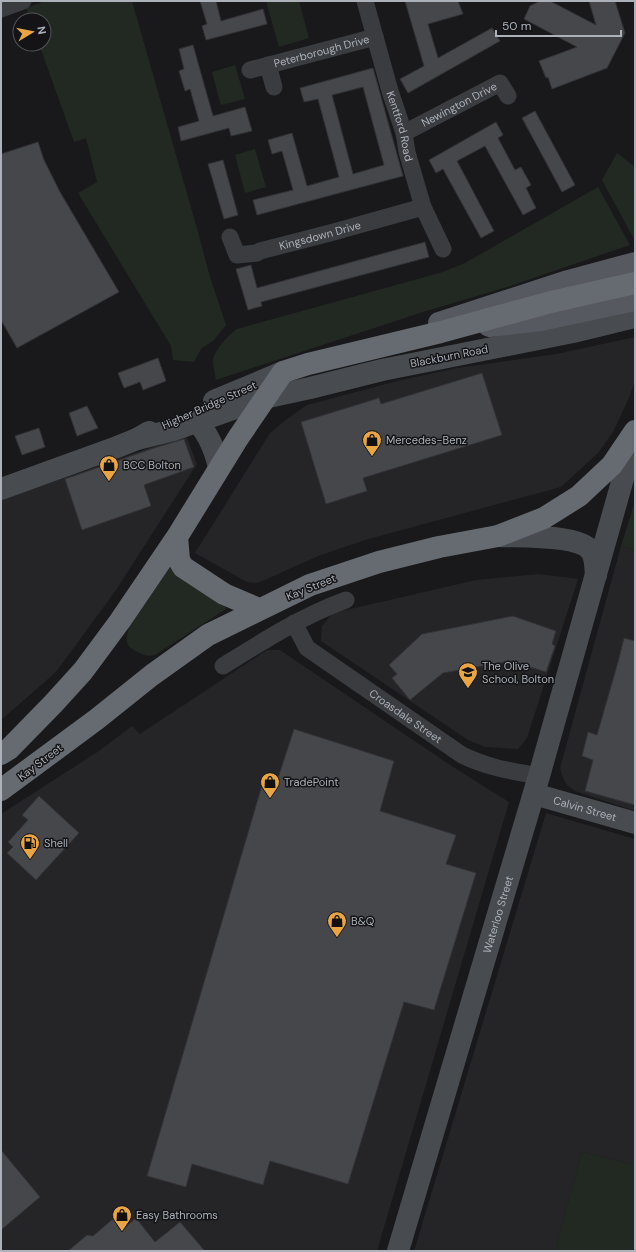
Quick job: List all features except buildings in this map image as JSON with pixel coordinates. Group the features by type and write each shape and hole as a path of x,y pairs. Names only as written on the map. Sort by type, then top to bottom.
{"highway":[{"path":"1,754 9,749 48,710 83,671 120,621 177,537 219,466 283,372 308,364 440,332 551,302 635,283"},
{"name":"Kay Street","path":"1,790 97,719 152,675 208,635 310,585 379,562 498,536 544,518 579,496 612,465 635,431"},
{"path":"177,537 179,560 183,567 224,594 259,610"}],"main road":[{"path":"308,364 568,281 635,263"},
{"path":"440,332 541,320 635,300"}],"street":[{"path":"1,9 23,1"},
{"name":"Kentford Road","path":"365,1 390,91 404,133 407,152 423,207 443,249"},
{"name":"Peterborough Drive","path":"250,70 375,37"},
{"name":"Peterborough Drive","path":"268,66 274,87"},
{"name":"Newington Drive","path":"404,133 500,83 508,96"},
{"name":"Kingsdown Drive","path":"230,237 237,255 257,254 260,251 423,207"},
{"name":"Blackburn Road","path":"264,398 382,370 573,332 635,317"},
{"name":"Higher Bridge Street","path":"136,439 192,410 283,372"},
{"name":"Higher Bridge Street","path":"1,489 136,439 198,422 264,398"},
{"path":"198,422 208,435 219,466"},
{"name":"Waterloo Street","path":"398,1251 537,785 635,436"},
{"path":"498,536 564,539 578,542 592,551 595,560 596,576"},
{"path":"223,666 294,623 322,609 346,600"},
{"name":"Croasdale Street","path":"294,623 307,648 462,755 537,785"},
{"name":"Calvin Street","path":"537,785 635,823"}],"shaded area":[{"path":"45,1 132,1 210,277 226,325 214,340 201,349 194,362 173,360 171,346 78,193 97,182 86,138 74,142 42,52 52,52 52,12 27,12 26,8"},
{"path":"266,1 299,1 309,38 279,47"},
{"path":"235,65 245,99 221,105 212,72"},
{"path":"255,149 266,187 245,193 235,155"},
{"path":"617,153 635,167 635,241 602,180"},
{"path":"598,187 630,245 504,288 423,312 216,380 213,363 214,357 222,344 237,329 443,272 465,263"},
{"path":"635,337 635,380 629,398 613,432 598,453 561,487 365,540 318,556 256,583 247,582 195,553 270,433 307,405 401,380 457,368 556,354"},
{"path":"186,435 197,464 116,590 56,672 1,720 1,500"},
{"path":"635,501 635,550 621,546"},
{"path":"621,546 635,550 635,811 575,791 567,785 560,768"},
{"path":"171,565 224,603 226,609 155,655 150,656 137,652 128,645 127,642 129,628"},
{"name":"The Olive School, Bolton","path":"538,574 578,579 527,738 518,749 485,747 468,740 321,641 322,626 333,613 476,580"},
{"path":"267,650 280,650 453,767 509,802 377,1251 1,1251 1,814 99,751 132,726 140,734"},
{"path":"546,813 635,839 635,1165 582,1152 555,1251 414,1251"},
{"path":"582,1152 635,1165 635,1251 555,1251"}],"place":[{"name":"Mercedes-Benz","path":"372,457"},
{"name":"BCC Bolton","path":"109,482"},
{"name":"The Olive School, Bolton","path":"468,689"},
{"name":"TradePoint","path":"270,799"},
{"name":"Shell","path":"30,860"},
{"name":"B&Q","path":"337,938"},
{"name":"Easy Bathrooms","path":"122,1232"}]}
